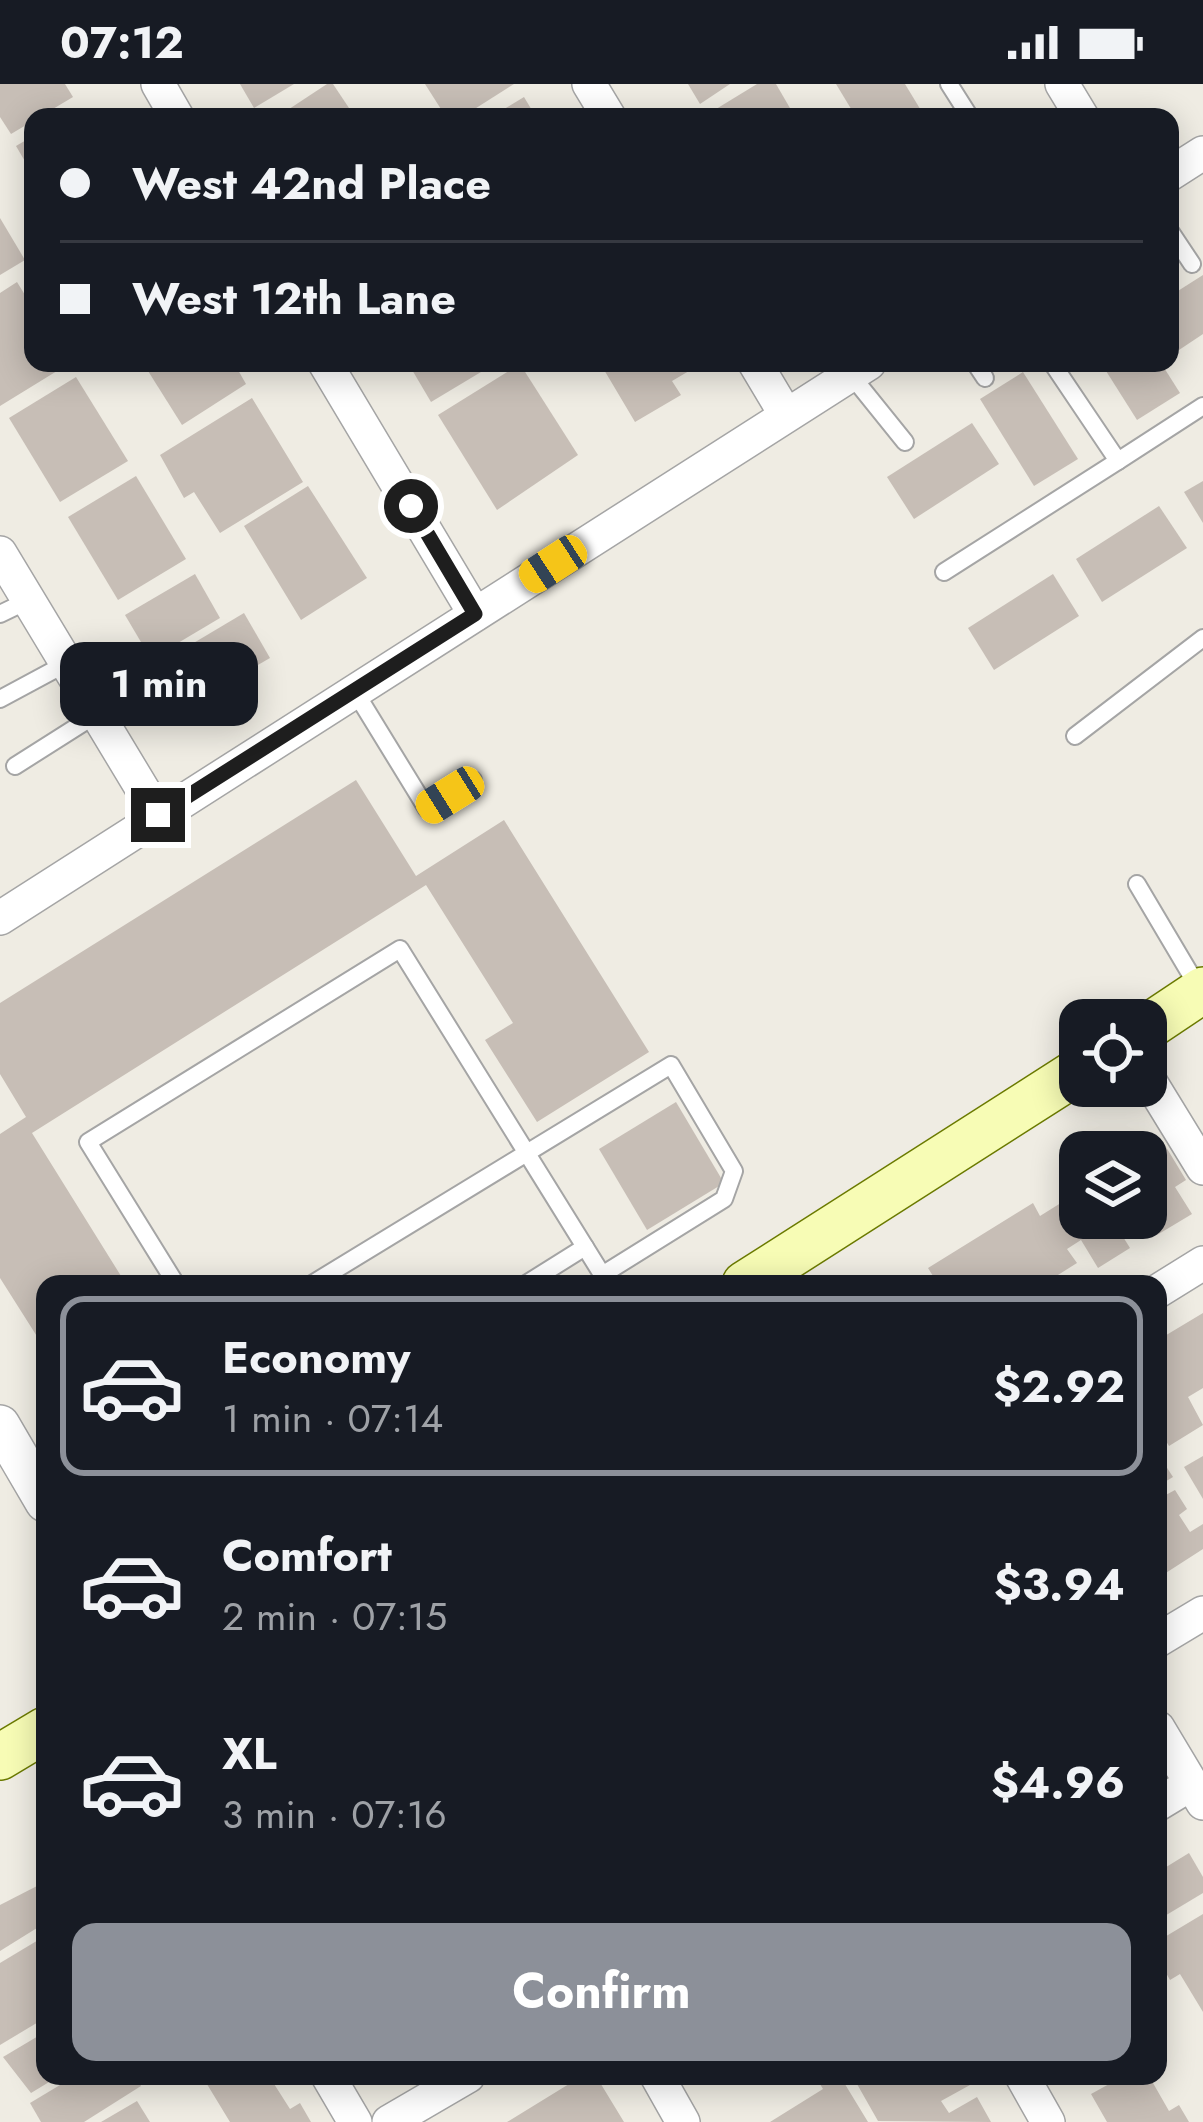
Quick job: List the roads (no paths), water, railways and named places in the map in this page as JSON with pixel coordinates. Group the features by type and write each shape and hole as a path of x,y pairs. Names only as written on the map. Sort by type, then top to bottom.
{"main road":[{"path":"1167,1014 1202,991"},
{"path":"759,1275 1059,1083"},
{"path":"0,1757 36,1735"}],"street":[{"path":"330,372 475,614"},
{"path":"759,372 786,416"},
{"path":"0,918 855,372"},
{"path":"0,553 14,607 67,663 158,815"},
{"path":"1166,1107 1203,1168"},
{"path":"1167,1285 1203,1263"},
{"path":"12,1444 36,1486"},
{"path":"1167,1635 1203,1613"},
{"path":"1167,1743 1197,1794 1167,1802"},
{"path":"333,2085 356,2122"},
{"path":"389,2122 453,2085"},
{"path":"662,2085 683,2122"},
{"path":"1027,2085 1048,2122"}],"lane":[{"path":"1179,244 1192,264"},
{"path":"862,372 905,442"},
{"path":"1058,372 1118,461"},
{"path":"944,572 1203,406"},
{"path":"1075,736 1203,638"},
{"path":"0,699 67,663"},
{"path":"354,690 427,809 473,780"},
{"path":"15,766 97,714"},
{"path":"1137,884 1202,991"},
{"path":"170,1275 88,1142 400,949 602,1275"},
{"path":"327,1275 670,1065 734,1171 724,1199 611,1275"},
{"path":"540,1275 585,1247"}]}
